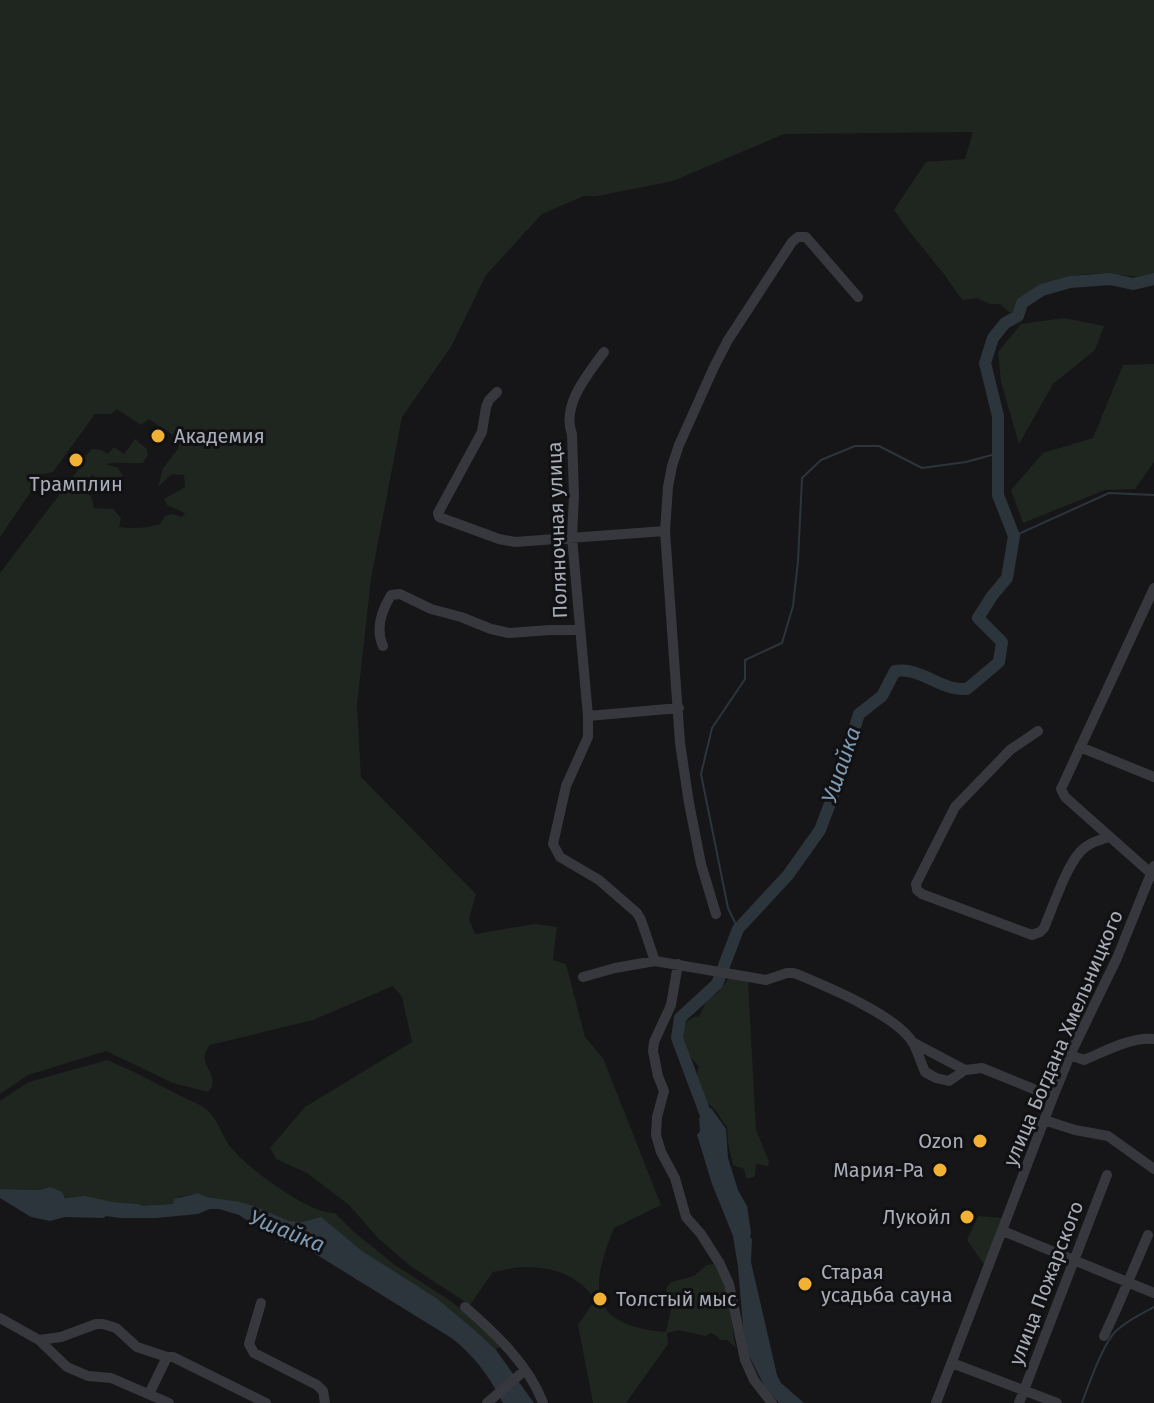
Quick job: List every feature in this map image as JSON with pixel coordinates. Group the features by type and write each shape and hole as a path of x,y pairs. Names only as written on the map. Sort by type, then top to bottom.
{"street":[{"path":"716,914 701,864 680,743 665,531 672,466 687,424 728,340 792,242 798,237 806,237 858,297"},
{"name":"Поляночная улица","path":"604,352 579,390 568,418 572,434 572,537 588,737 566,786 553,844 558,855 599,880 637,913 655,961"},
{"path":"497,392 489,400 482,432 438,513 439,517 515,542 665,531"},
{"path":"1153,872 1109,837 1061,792 1154,588"},
{"path":"383,646 379,638 381,617 391,595 400,594 431,609 509,633 579,630"},
{"path":"588,716 679,708"},
{"path":"1038,731 1010,750 955,807 915,887 922,894 1032,935 1044,928 1080,852 1094,841 1109,837"},
{"path":"1080,747 1154,777"},
{"name":"улица Богдана Хмельницкого","path":"936,1403 1070,1055 1117,958 1153,872"},
{"path":"583,977 655,961 766,980 794,973 881,1016 904,1033 912,1042 925,1072 936,1078 949,1081 965,1070 982,1068 1053,1097"},
{"path":"678,964 671,1005 654,1042 658,1076 664,1091 656,1135 675,1178 686,1217 701,1234 729,1284 745,1360 754,1380 772,1403"},
{"path":"1070,1055 1084,1060 1125,1043 1154,1039"},
{"path":"912,1042 965,1070"},
{"path":"1044,1120 1108,1136 1154,1169"},
{"name":"улица Пожарского","path":"1019,1403 1107,1175"},
{"path":"1003,1231 1154,1293"},
{"path":"1104,1336 1148,1235"},
{"path":"261,1303 250,1349 317,1385 323,1391 325,1403"},
{"path":"465,1307 504,1344 539,1391 543,1403"},
{"path":"0,1318 39,1340 67,1367 88,1376 111,1378 169,1403"},
{"path":"39,1340 61,1337 103,1324 116,1328 137,1347 173,1357 266,1403"},
{"path":"149,1394 167,1357"},
{"path":"952,1363 1057,1403"},
{"path":"487,1403 523,1371"}],"shaded area":[{"path":"0,0 1154,0 1154,274 1085,274 1063,278 1020,297 1016,312 977,298 963,300 894,210 926,162 965,159 973,132 784,134 673,181 584,196 542,214 486,275 451,347 402,417 371,579 357,705 361,777 476,894 469,919 475,934 534,924 557,927 553,960 566,964 585,1037 603,1058 661,1205 614,1228 600,1270 599,1287 609,1313 622,1322 666,1332 671,1309 666,1295 667,1287 671,1282 694,1276 707,1265 714,1264 727,1294 736,1348 711,1333 705,1336 679,1330 667,1333 668,1344 626,1403 593,1403 578,1325 595,1300 574,1279 536,1267 493,1272 470,1305 409,1265 377,1237 349,1205 307,1173 276,1159 270,1148 305,1107 412,1042 402,997 393,986 313,1020 210,1045 205,1058 213,1080 208,1092 173,1083 106,1051 28,1075 0,1094 0,573 92,449 108,454 114,447 124,454 135,439 147,449 148,455 143,463 106,464 118,468 122,475 121,485 110,492 92,474 85,488 94,508 113,509 121,518 119,527 160,524 165,516 172,514 182,517 185,513 167,505 164,499 185,487 184,475 172,474 158,487 163,468 178,449 180,440 149,419 141,425 117,409 111,414 95,414 53,472 43,474 0,537"},
{"path":"1064,318 1104,326 1095,350 1053,384 1019,444 1001,382 998,352 1021,324"},
{"path":"1154,364 1154,462 1135,489 1105,490 1023,523 1011,490 1043,453 1093,438 1123,365"},
{"path":"729,978 748,982 756,1130 769,1161 768,1166 756,1164 755,1176 751,1178 746,1178 744,1169 733,1165 727,1127 699,1088 699,1066 687,1052 682,1035 684,1023 699,1017 708,998 717,994"},
{"path":"107,1060 203,1107 214,1117 229,1145 263,1176 294,1198 324,1212 335,1213 395,1265 471,1317 501,1346 494,1351 303,1225 241,1203 198,1193 178,1197 173,1204 134,1206 121,1210 80,1207 50,1187 40,1190 0,1189 0,1101 29,1082"},
{"path":"978,1216 1004,1218 985,1266 967,1240"}],"water":[{"path":"711,1108 726,1129 728,1158 738,1190 747,1206 752,1239 751,1262 777,1375 781,1383 804,1403 779,1403 765,1387 748,1354 733,1236 697,1135 700,1131 699,1118"},
{"path":"50,1187 62,1192 65,1198 80,1207 121,1210 134,1206 173,1204 174,1199 198,1193 240,1202 289,1221 303,1222 321,1217 362,1251 436,1298 471,1327 496,1350 534,1403 503,1403 482,1368 453,1339 296,1242 286,1242 239,1215 210,1209 198,1214 156,1218 65,1217 50,1221 31,1217 0,1198 0,1189 40,1190"}],"waterway":[{"name":"Ушайка","path":"710,1126 677,1038 680,1018 717,984 738,929 788,875 820,830 859,714 882,696 895,671 916,673 949,687 967,689 999,662 1002,642 978,618 1007,578 1014,536 998,495 998,416 985,363 993,338 1005,323 1018,316 1022,303 1042,290 1070,282 1110,279 1133,284 1154,279"},
{"path":"738,929 728,908 701,774 712,728 745,679 745,660 782,643 793,606 802,478 821,460 855,446 879,446 922,468 966,462 999,453"},
{"path":"1014,536 1109,493 1154,495"},
{"name":"Ушайка","path":"60,1205 85,1202 137,1210"},
{"path":"1082,1403 1110,1338 1124,1324 1154,1307"}],"place":[{"name":"Академия","path":"158,436"},
{"name":"Трамплин","path":"76,460"},
{"name":"Ozon","path":"980,1141"},
{"name":"Мария-Ра","path":"940,1170"},
{"name":"Лукойл","path":"967,1217"},
{"name":"Старая усадьба сауна","path":"805,1284"},
{"name":"Толстый мыс","path":"600,1299"}]}
